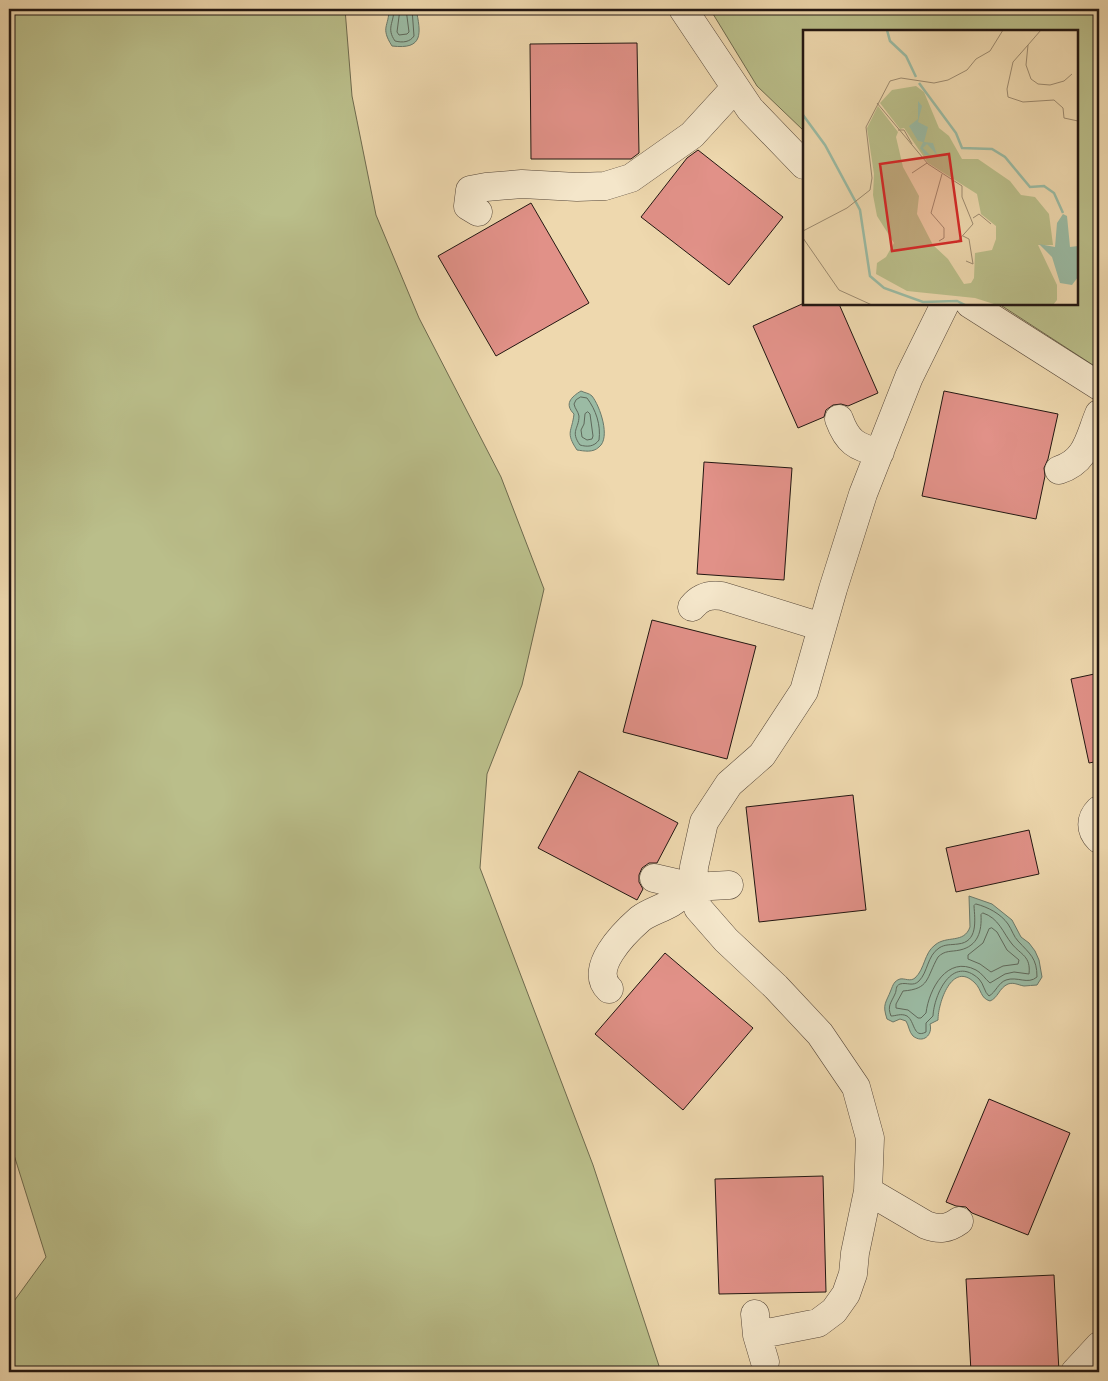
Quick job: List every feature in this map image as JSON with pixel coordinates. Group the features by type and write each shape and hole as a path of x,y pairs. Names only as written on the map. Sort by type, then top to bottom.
{"street":[{"path":"683,9 750,109 803,164"},
{"path":"478,212 468,206 470,190 486,186 566,180 605,186 631,178 647,180 735,88"},
{"path":"765,1362 756,1324 818,1323 834,1311 846,1294 853,1274 855,1253 868,1191 870,1138 856,1087 820,1034 776,987 726,940 698,908 693,887 694,867 704,822 729,784 762,755 804,691 863,494 909,377 945,305"},
{"path":"972,305 1099,386"},
{"path":"1059,470 1076,461 1083,454 1099,414"},
{"path":"839,419 844,432 853,443 866,450 880,452"},
{"path":"692,607 697,600 724,590 822,627"},
{"path":"1099,810 1094,816 1092,829 1099,840"},
{"path":"654,878 693,887 729,885"},
{"path":"609,989 602,980 602,969 610,953 625,934 641,918 670,904 693,887"},
{"path":"868,1191 926,1225 935,1228 952,1226 959,1221"},
{"path":"1075,1372 1099,1346"}],"shaded area":[{"path":"9,9 345,9 352,96 376,215 419,318 501,477 544,589 522,685 487,774 480,868 593,1165 661,1372 9,1372 9,1308 46,1257 9,1139"},
{"path":"710,9 1099,9 1099,369 1001,305 1078,305 1078,30 803,30 803,130 757,86"}],"water":[{"path":"389,9 416,9 419,32 415,42 402,47 392,46 386,35"},
{"path":"581,391 592,396 603,422 604,437 602,443 597,449 591,451 577,450 570,435 574,414 569,404 572,398"},
{"path":"969,896 992,904 1012,920 1021,937 1035,951 1039,960 1042,977 1037,985 1008,984 990,1001 984,998 975,983 967,977 953,980 944,995 938,1020 930,1024 929,1035 924,1039 917,1038 913,1036 906,1021 900,1019 893,1022 887,1019 886,1001 896,981 915,978 921,970 931,948 945,940 964,936 970,927"}],"building":[{"path":"637,43 639,153 631,159 531,159 530,44"},
{"path":"698,150 783,217 729,285 641,217 687,158"},
{"path":"531,203 589,303 496,356 438,256"},
{"path":"802,304 839,305 878,393 848,406 841,404 833,405 826,410 824,417 798,428 753,326"},
{"path":"944,391 1058,414 1048,459 1044,468 1045,476 1036,519 922,496"},
{"path":"704,462 792,468 784,580 697,574"},
{"path":"652,620 756,646 727,759 623,732"},
{"path":"1099,673 1099,761 1089,763 1071,679"},
{"path":"579,771 678,823 657,863 649,863 642,868 639,882 643,889 637,900 538,848"},
{"path":"853,795 866,910 759,922 746,807"},
{"path":"1029,830 1039,874 956,892 946,848"},
{"path":"665,953 753,1028 683,1110 595,1034"},
{"path":"989,1099 1070,1133 1028,1235 972,1213 966,1207 946,1202"},
{"path":"823,1176 826,1292 719,1294 715,1179"},
{"path":"1054,1275 1059,1372 971,1372 966,1279"}]}
